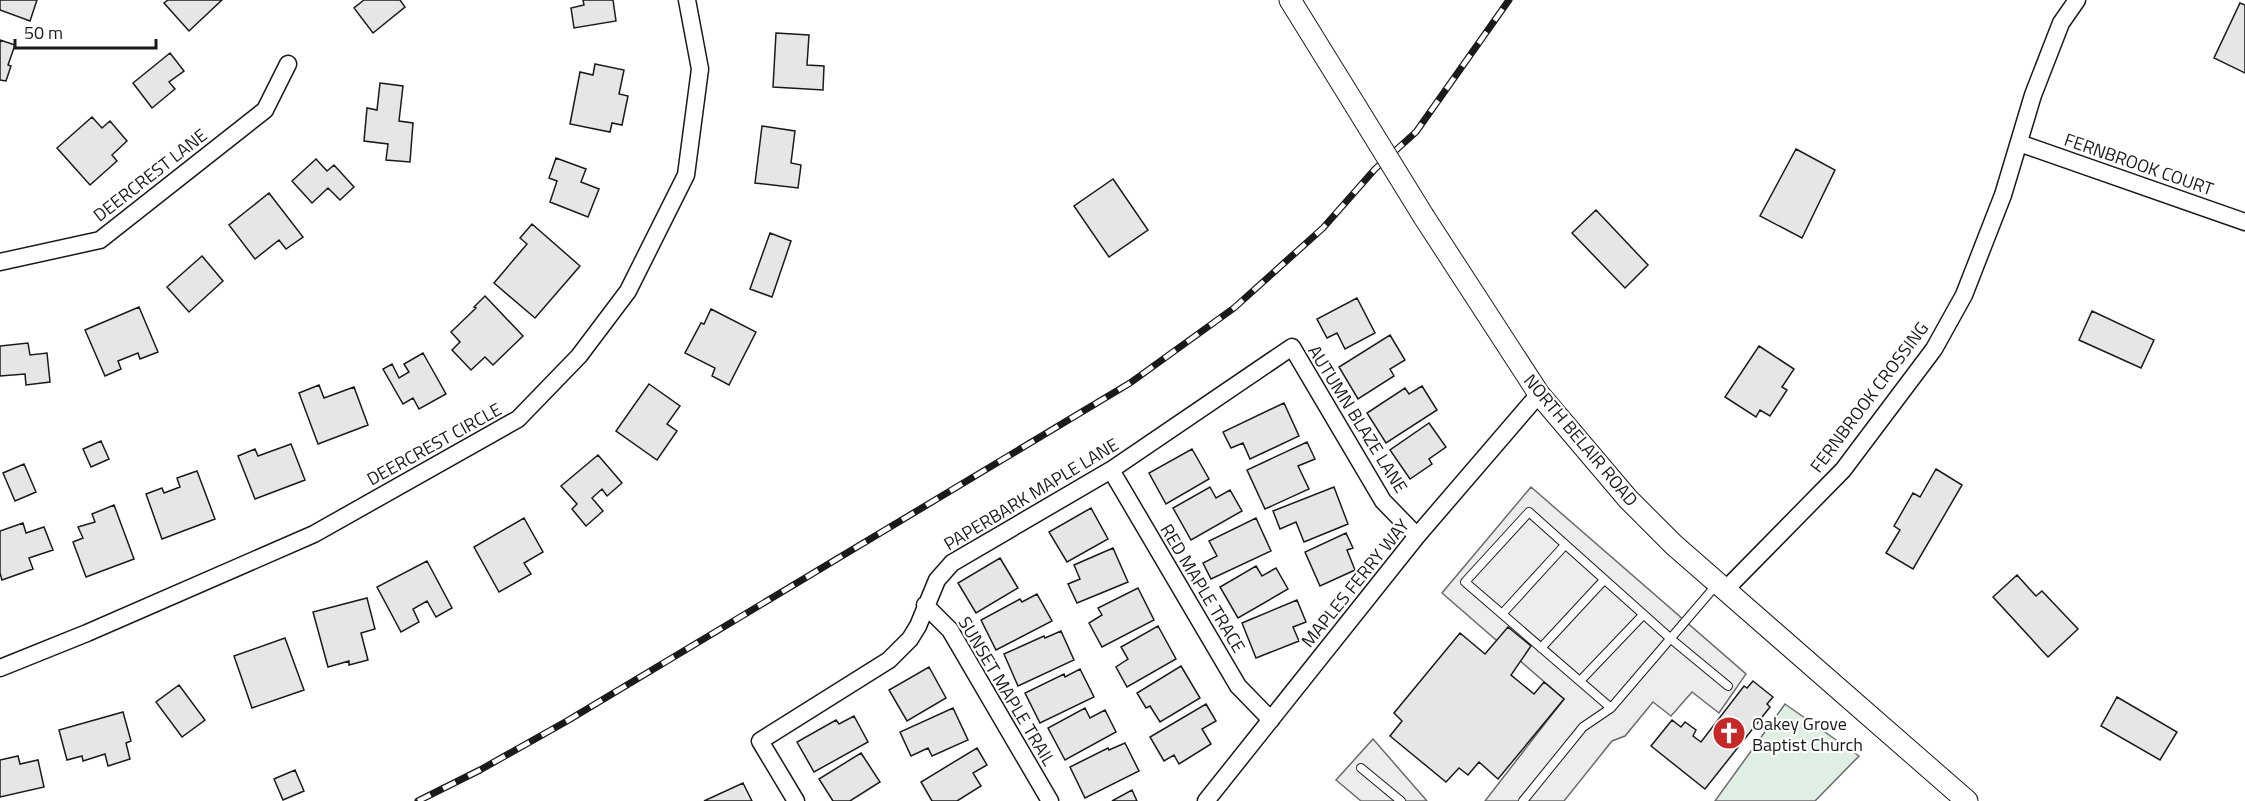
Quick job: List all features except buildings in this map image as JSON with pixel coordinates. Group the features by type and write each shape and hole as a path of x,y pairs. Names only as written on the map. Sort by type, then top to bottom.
{"street":[{"name":"DEERCREST CIRCLE","path":"0,668 314,534 518,419 579,356 628,291 686,175 700,69 687,0"},
{"name":"NORTH BELAIR ROAD","path":"1290,0 1424,217 1539,394 1628,499 1674,545 1967,801"},
{"name":"FERNBROOK CROSSING","path":"1722,586 1843,470 1934,349 1964,295 2003,195 2033,95 2061,23 2077,0"},
{"name":"DEERCREST LANE","path":"0,262 100,240 265,110 288,63"},
{"name":"FERNBROOK COURT","path":"2019,143 2245,222"},
{"name":"PAPERBARK MAPLE LANE","path":"796,801 760,741 889,660 910,639 937,580 952,563 1111,470 1292,347"},
{"name":"AUTUMN BLAZE LANE","path":"1292,347 1383,501 1417,536"},
{"name":"MAPLES FERRY WAY","path":"1206,801 1417,536 1539,394"},
{"name":"RED MAPLE TRACE","path":"1111,470 1238,686 1271,720"},
{"name":"SUNSET MAPLE TRAIL","path":"926,605 950,630 1050,801"}],"lane":[{"path":"1611,708 1465,582 1529,512 1643,615 1728,686"},
{"path":"1502,614 1565,545"},
{"path":"1541,648 1604,579"},
{"path":"1523,801 1584,727 1611,708 1671,639 1722,586"},
{"path":"1580,681 1643,615"},
{"path":"1361,768 1401,801"}],"green space":[{"path":"1785,704 1859,756 1815,801 1715,801"}],"shaded area":[{"path":"1531,487 1746,674 1719,713 1692,692 1671,716 1653,702 1625,736 1612,741 1564,801 1485,801 1564,699 1442,593"},
{"path":"1373,739 1427,801 1361,801 1336,780"}],"railway":[{"path":"418,801 480,770 567,721 1130,383 1234,308 1323,228 1375,169 1416,132 1509,0"}],"place":[{"name":"Oakey Grove Baptist Church","path":"1729,733"}]}
